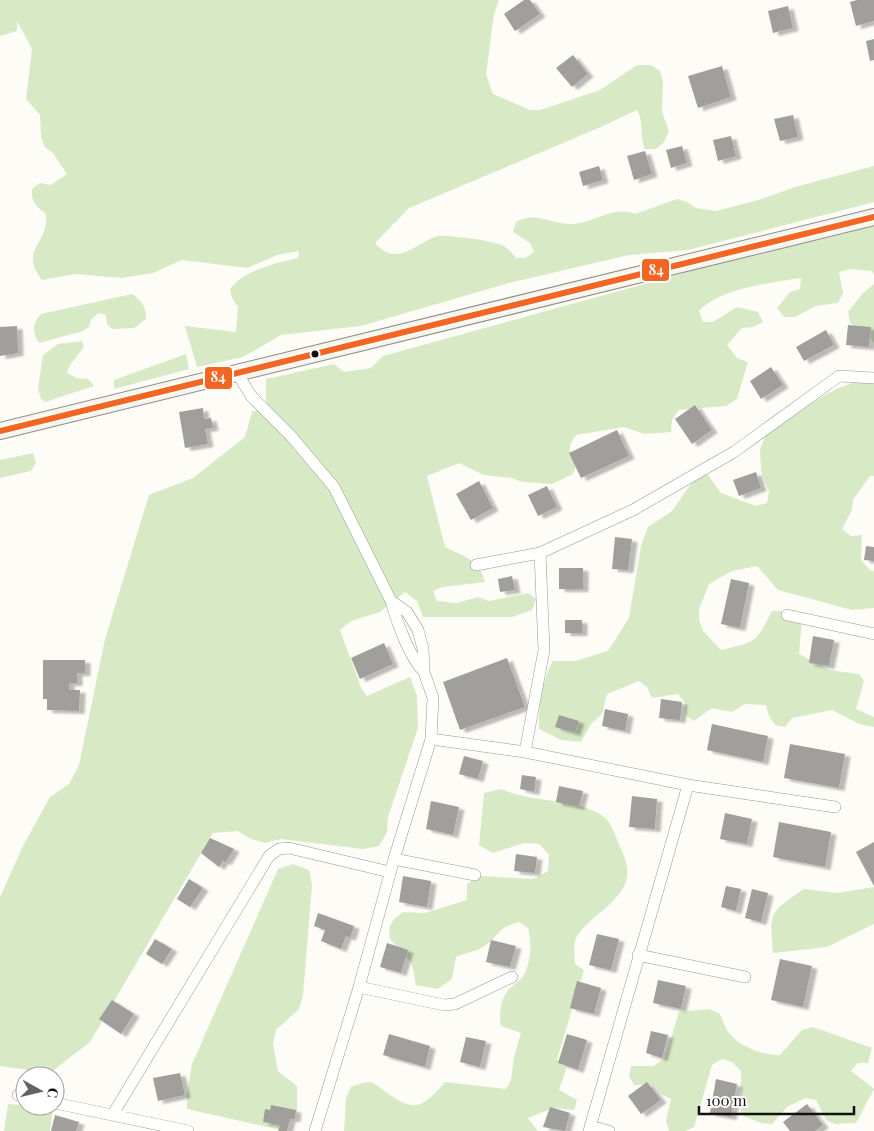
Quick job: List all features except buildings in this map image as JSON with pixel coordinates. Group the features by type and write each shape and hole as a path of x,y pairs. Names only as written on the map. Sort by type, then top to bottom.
{"main road":[{"path":"0,431 874,217"}],"street":[{"path":"237,373 252,397 291,436 334,487 391,601 407,612 418,630 423,649 424,672 433,698 431,738 394,858 359,987 315,1131"},
{"path":"476,565 540,553 633,510 734,452 839,376 874,378"},
{"path":"525,752 544,650 540,553"},
{"path":"786,615 874,634"},
{"path":"431,738 525,752 688,785 835,807"},
{"path":"609,1131 590,1129 688,785"},
{"path":"113,1114 269,856 279,849 289,848 390,872"},
{"path":"394,858 475,875"},
{"path":"638,956 745,977"},
{"path":"359,987 444,1005 455,1004 512,977"},
{"path":"65,1104 188,1131"}],"green space":[{"path":"0,0 499,0 494,14 486,74 493,94 530,110 540,110 600,90 637,65 651,65 660,71 663,81 662,112 669,131 664,142 656,149 645,149 637,110 409,208 375,243 391,254 406,252 437,236 441,236 497,243 506,247 516,258 525,258 534,252 530,243 513,232 516,222 523,219 537,218 572,224 580,223 611,213 627,212 635,214 677,199 687,202 696,208 716,211 874,166 874,202 688,250 629,255 509,283 361,326 281,335 243,357 197,367 185,326 236,332 238,307 232,298 230,289 236,282 252,272 298,258 299,251 277,255 247,268 182,260 153,273 122,278 75,274 42,280 35,270 33,261 36,247 46,224 46,214 35,204 32,197 32,189 40,183 51,185 67,174 53,153 45,147 41,137 40,115 26,99 32,49 17,21 17,31 0,36"},
{"path":"862,224 874,225 874,275 872,271 850,269 839,272 843,293 838,303 816,306 795,317 784,317 777,308 790,292 800,289 801,278 732,292 708,303 699,311 703,322 713,322 737,307 758,312 763,322 753,327 742,328 727,345 737,358 748,362 737,399 726,406 679,410 672,420 671,432 644,434 624,427 576,435 570,447 570,453 577,464 573,474 552,484 522,482 512,478 484,475 459,463 427,476 445,547 475,563 485,582 443,587 433,591 437,601 457,603 478,597 489,601 528,593 536,599 532,610 512,617 423,617 417,601 405,592 380,612 351,621 340,630 362,690 367,696 410,677 417,696 418,728 388,817 387,832 379,846 363,849 281,839 265,843 251,839 237,831 213,833 90,1042 59,1066 15,1066 15,1068 0,1066 0,897 23,846 50,797 69,784 79,765 105,639 149,495 193,478 245,437 252,412 266,407 266,379 334,364 344,372 371,368 383,356"},
{"path":"874,284 874,344 869,334 850,323 848,312 862,294"},
{"path":"132,294 146,311 146,319 134,328 112,329 107,324 106,315 99,313 91,319 89,327 83,331 39,343 37,339 34,328 41,314"},
{"path":"82,341 84,346 70,365 67,373 77,378 88,379 94,386 45,402 41,399 38,389 43,355 58,344"},
{"path":"186,354 189,369 114,389 114,380"},
{"path":"866,378 874,379 874,476 870,476 853,500 852,510 842,529 851,536 862,535 861,560 870,570 874,571 874,608 852,610 778,590 757,566 732,571 709,584 699,609 699,619 703,631 721,650 754,640 762,630 772,611 783,611 802,618 799,654 830,670 859,674 864,681 856,709 874,717 874,727 859,724 832,710 792,718 785,727 775,725 769,716 766,705 745,704 732,712 712,708 694,721 685,715 685,703 678,694 652,698 647,687 639,681 607,694 602,714 591,724 581,742 561,740 539,729 542,694 546,676 553,661 575,661 608,651 629,618 641,546 648,527 672,511 697,475 708,475 721,493 756,506 767,503 769,492 761,471 760,449 769,427 836,389"},
{"path":"33,453 36,463 31,471 0,478 0,460"},
{"path":"501,789 524,796 573,804 601,814 613,828 627,867 627,878 617,897 582,929 575,941 575,964 584,970 557,1059 566,1069 559,1090 577,1100 574,1110 553,1108 528,1118 538,1131 344,1131 346,1098 351,1087 360,1084 372,1083 402,1102 416,1105 429,1099 445,1082 506,1089 511,1080 514,1057 521,1033 501,1026 501,1008 507,992 522,977 526,970 530,952 528,928 519,922 512,924 503,929 483,947 456,957 452,979 438,989 416,985 412,964 390,939 389,928 394,919 403,912 425,913 467,900 467,884 481,876 534,879 548,871 549,855 539,844 524,843 493,853 479,845 484,793"},
{"path":"293,864 309,870 312,885 303,995 299,1009 276,1030 273,1044 278,1071 297,1086 297,1112 281,1130 187,1109 187,1093 192,1064 278,869"},
{"path":"874,887 874,924 827,947 773,953 771,929 774,914 784,903 804,889 837,893"},
{"path":"709,1009 720,1014 728,1032 738,1042 767,1054 780,1055 802,1030 813,1027 872,1048 868,1063 858,1063 851,1071 874,1089 856,1123 835,1124 826,1120 816,1100 805,1098 787,1107 772,1124 761,1123 741,1115 741,1071 732,1062 722,1059 712,1065 694,1127 685,1131 669,1131 666,1121 671,1099 661,1094 654,1085 634,1085 629,1076 631,1066 654,1066 665,1058 679,1012"},
{"path":"8,1104 15,1104 15,1116 52,1116 50,1131 4,1131"}],"transit line":[{"name":"84","path":"0,431 874,217"}]}
